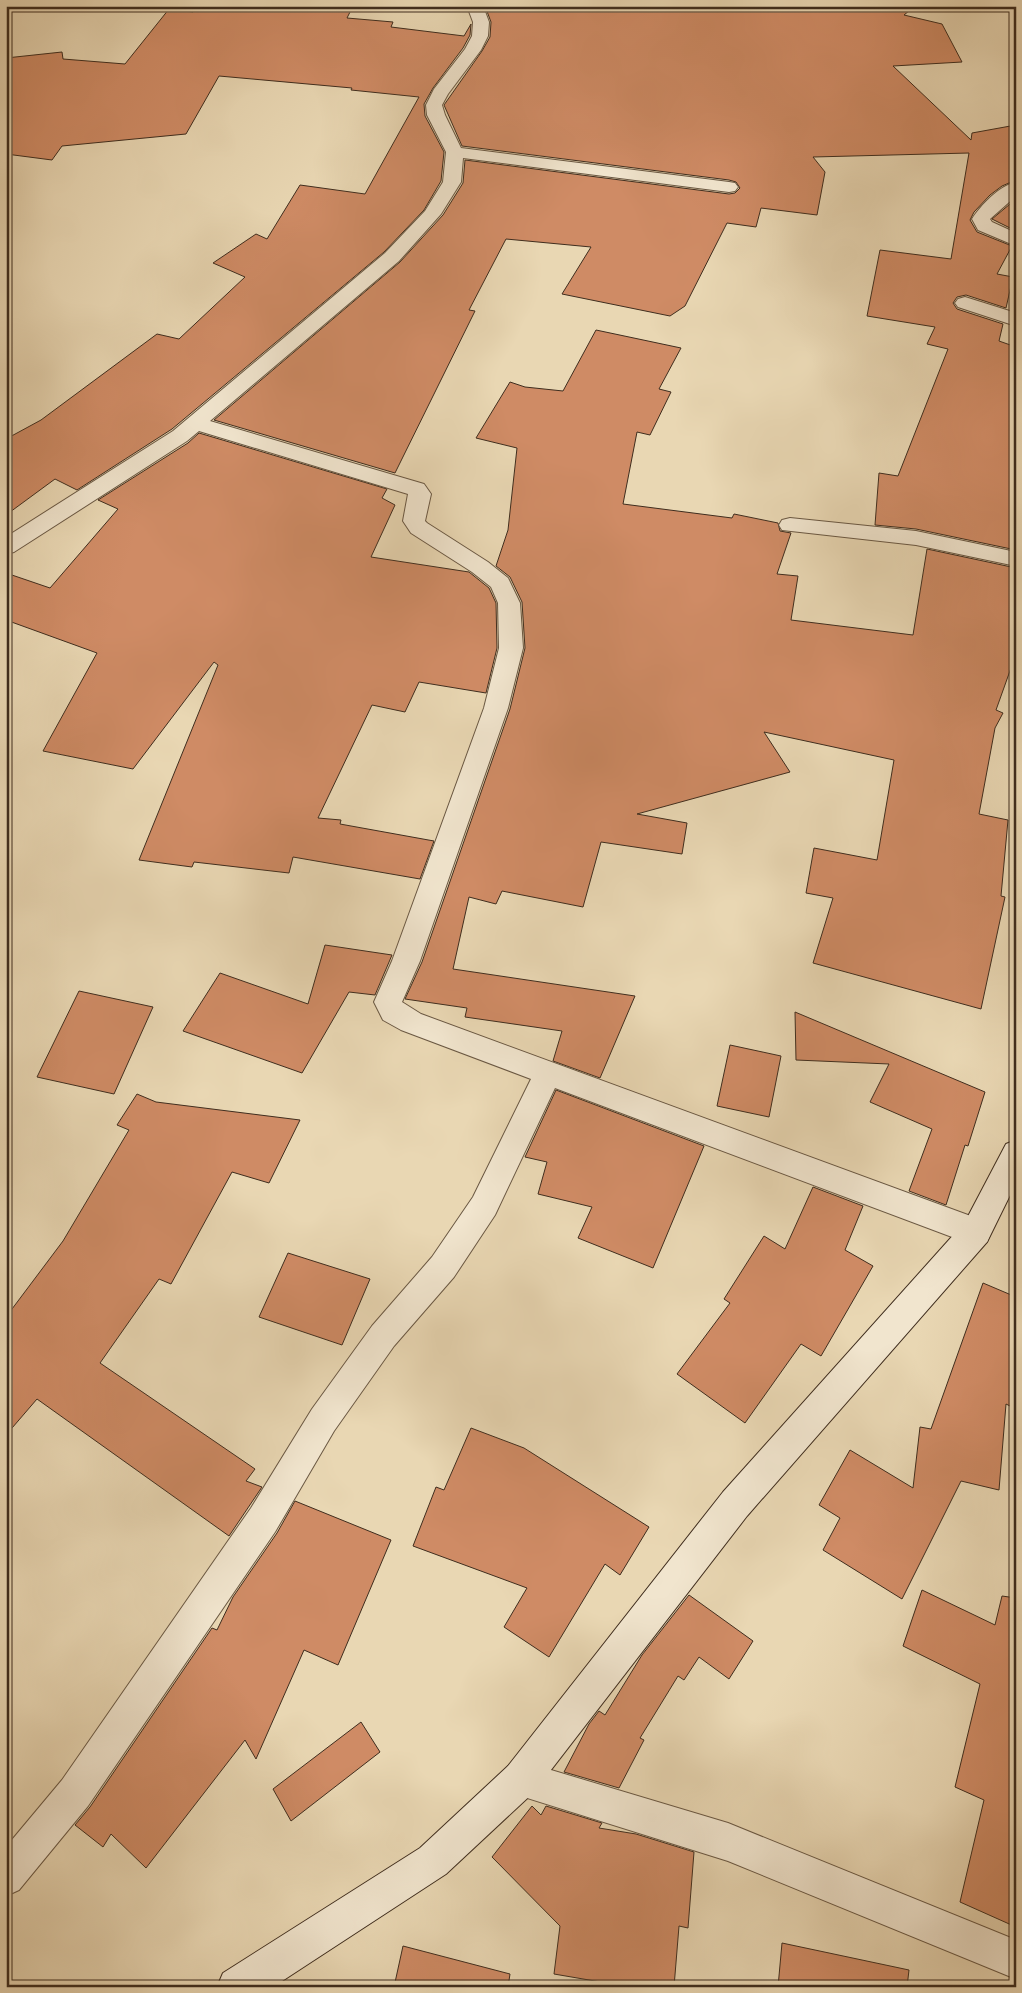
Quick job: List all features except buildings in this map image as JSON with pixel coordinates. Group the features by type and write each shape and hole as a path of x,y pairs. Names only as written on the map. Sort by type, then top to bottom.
{"street":[{"path":"6,546 180,436 392,257 432,214 452,182 455,152 436,115 434,106 440,93 473,50 480,36 481,22 475,6"},
{"path":"455,152 729,187"},
{"path":"1016,187 981,218 985,226 1016,240"},
{"path":"965,303 1016,320"},
{"path":"194,423 416,489 420,494 414,521 419,528 480,567 500,583 509,603 511,648 496,708 406,961 388,1002 393,1012 411,1022 976,1232"},
{"path":"790,524 916,538 1016,559"},
{"path":"6,1877 76,1793 262,1520 323,1420 383,1336 443,1267 484,1206 548,1073"},
{"path":"237,1987 433,1862 522,1779 735,1504 976,1232 1016,1153"},
{"path":"522,1779 728,1842 1016,1960"}]}
